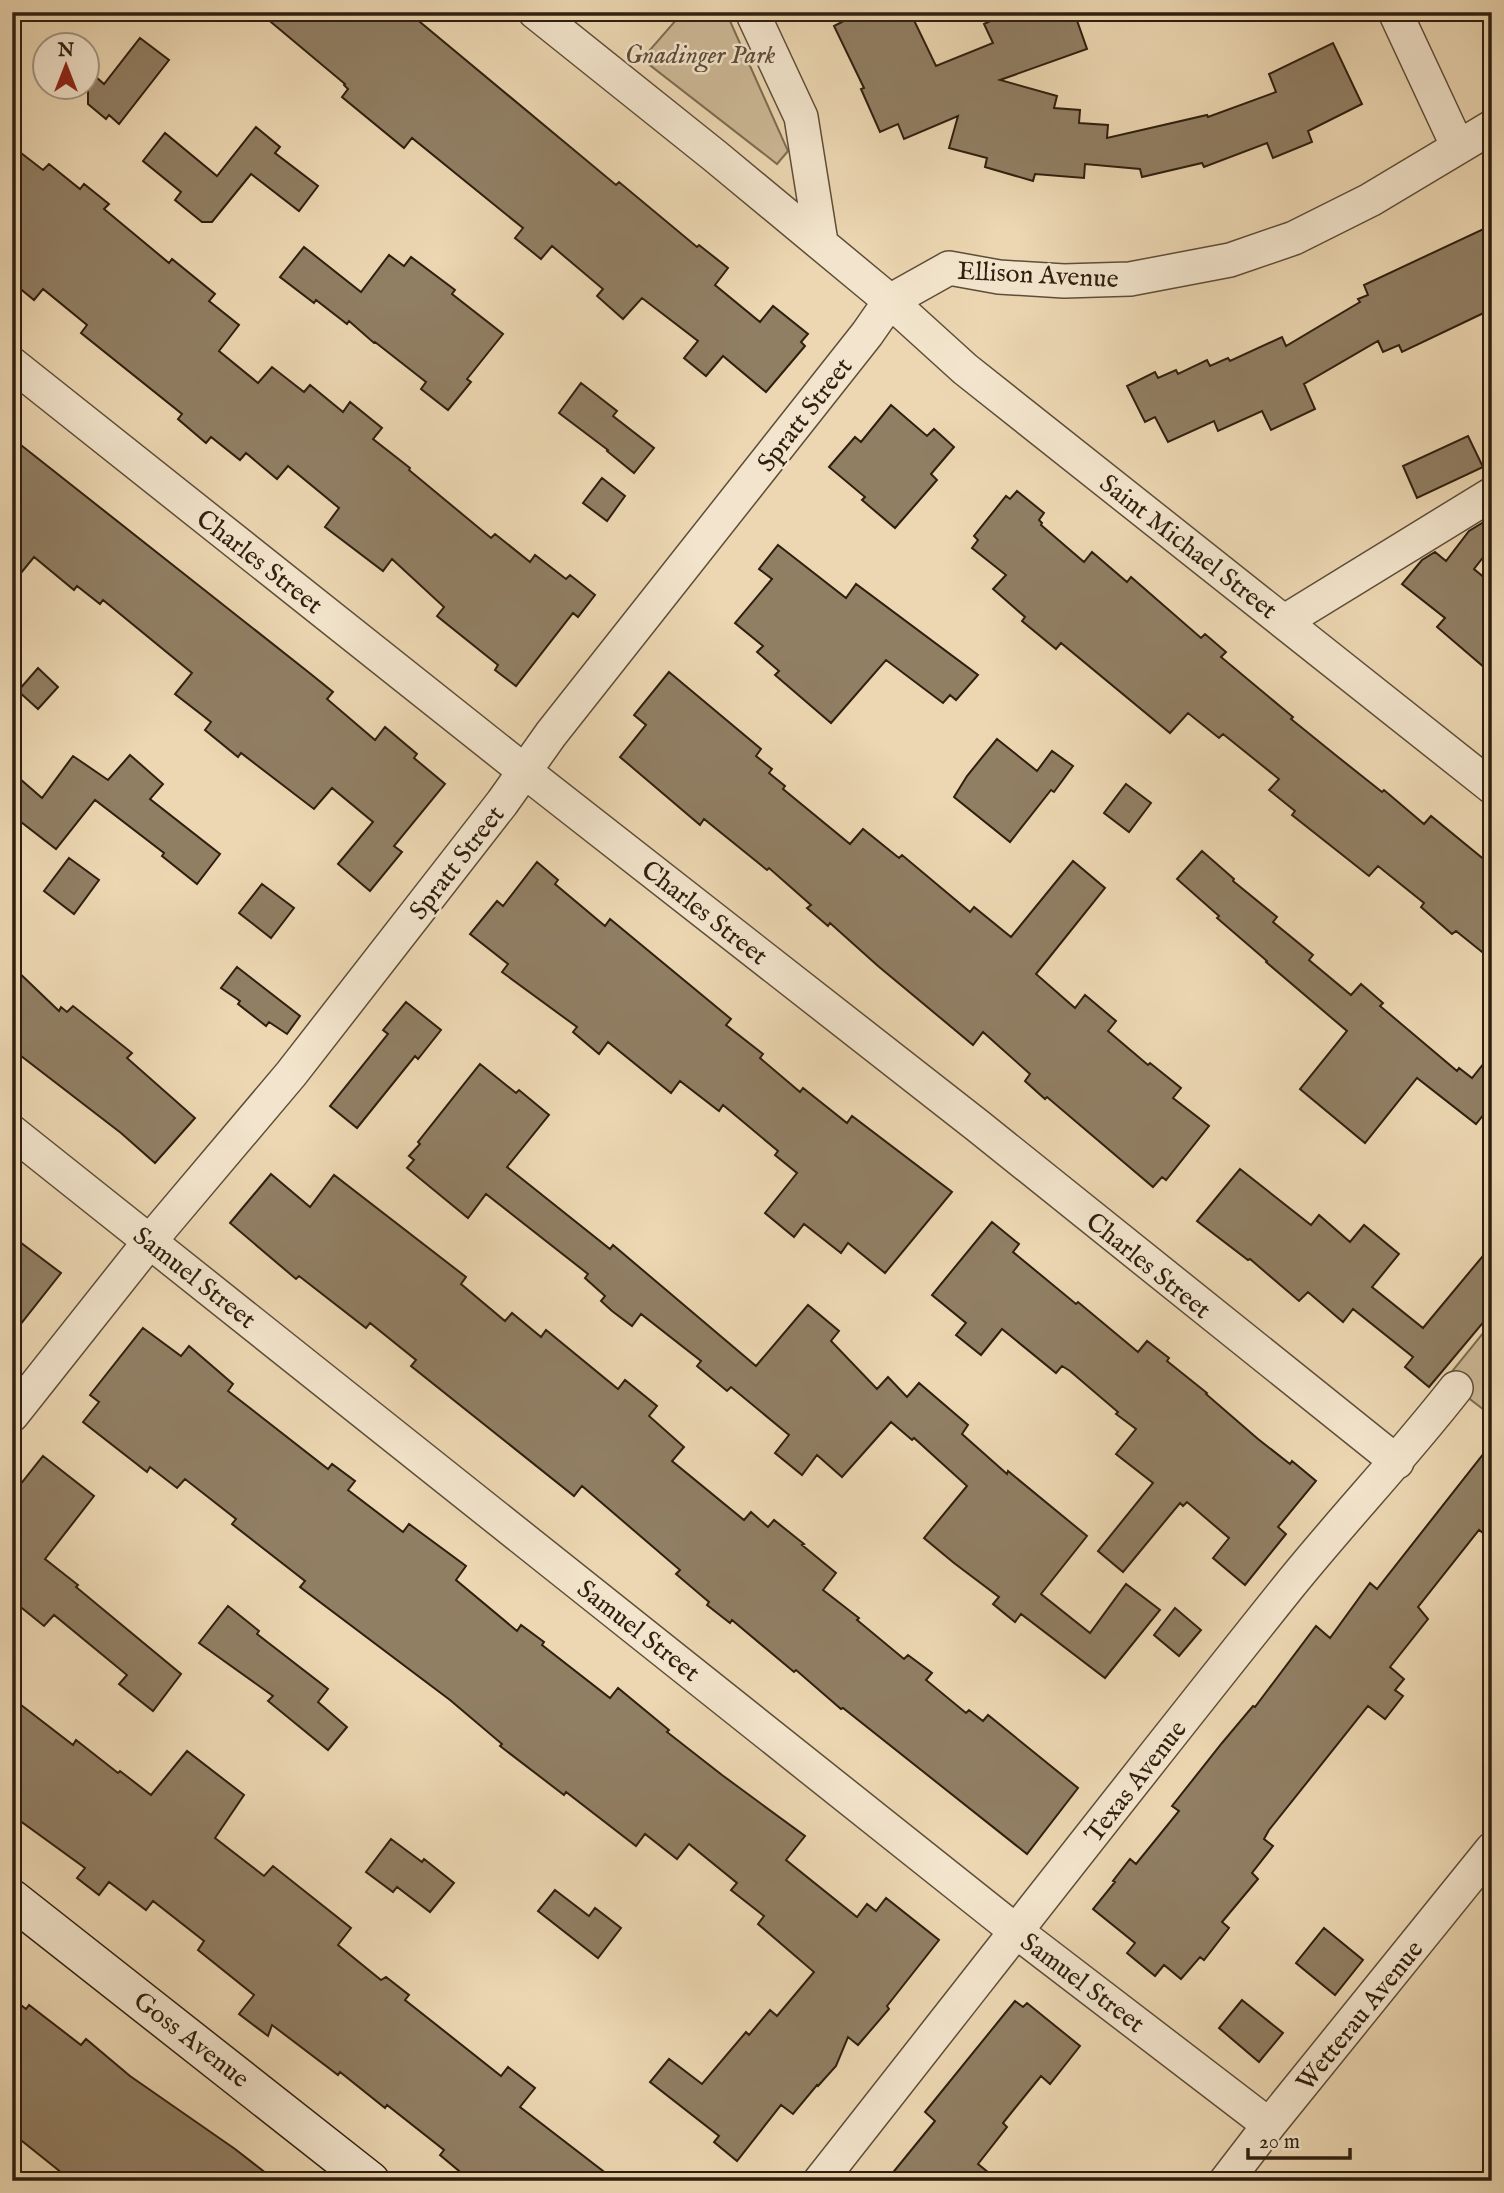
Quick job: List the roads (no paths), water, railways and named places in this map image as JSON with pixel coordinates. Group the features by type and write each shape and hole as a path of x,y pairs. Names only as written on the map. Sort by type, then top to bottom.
{"main road":[{"name":"Goss Avenue","path":"12,1899 370,2181"}],"street":[{"path":"535,12 821,242 890,301"},
{"path":"752,12 802,117 821,242"},
{"path":"1395,12 1458,147"},
{"name":"Ellison Avenue","path":"890,301 949,268 999,277 1064,281 1130,279 1230,260 1294,238 1370,200 1492,127"},
{"name":"Saint Michael Street","path":"890,301 965,369 1492,787"},
{"name":"Spratt Street","path":"12,1415 150,1241 291,1074 502,803 523,770 867,334 890,301"},
{"name":"Charles Street","path":"12,364 523,770 978,1125 1397,1462"},
{"path":"1285,621 1492,494"},
{"name":"Samuel Street","path":"12,1132 1017,1932 1269,2124"},
{"name":"Texas Avenue","path":"820,2181 1323,1544 1397,1462 1457,1388"},
{"name":"Wetterau Avenue","path":"1226,2181 1492,1849"}],"park label":[{"name":"Gnadinger Park","path":"700,54"}]}
